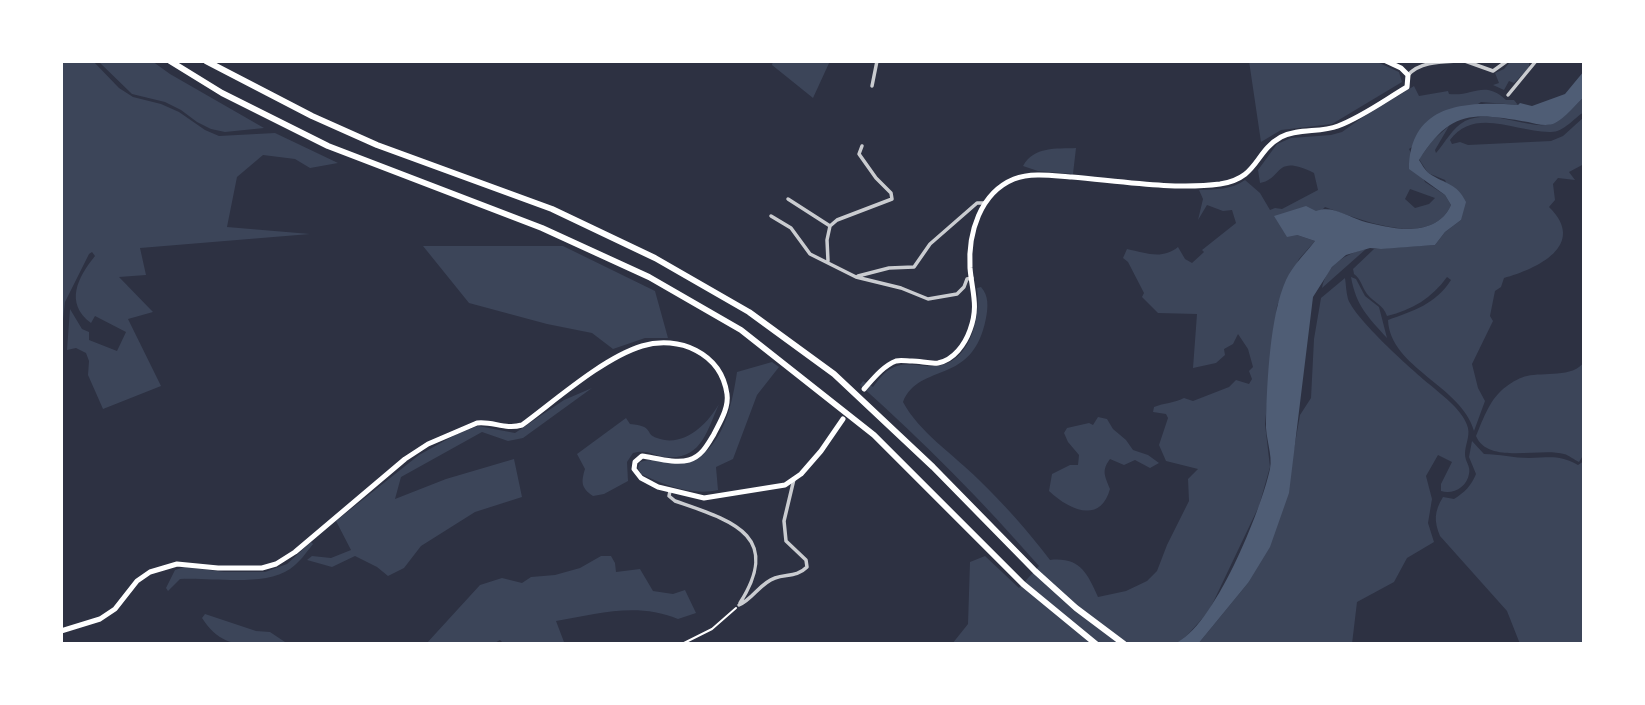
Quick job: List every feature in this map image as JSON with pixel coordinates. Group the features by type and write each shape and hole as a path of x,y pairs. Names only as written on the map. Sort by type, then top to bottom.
{"highway":[{"path":"170,61 222,93 328,146 542,228 649,276 741,330 822,391 874,435 1023,584 1096,644"},
{"path":"206,61 312,117 377,145 552,209 655,258 749,312 834,374 885,420 1035,571 1076,608 1124,644"}],"main road":[{"path":"864,389 881,371 897,361 938,363 951,358 961,348 970,331 976,309 971,244 984,203 993,193 1014,179 1028,176 1181,185 1223,183 1247,175 1272,143 1285,135 1340,126 1407,87 1408,75 1401,68 1386,61"},
{"path":"61,631 100,619 115,609 137,581 150,572 177,564 251,568 276,564 295,552 384,475 428,444 477,423 485,422 508,428 522,425 625,352 645,345 664,342 688,346 707,356 720,372 727,395 725,412 707,447 698,455 688,460 672,461 642,456 635,462 634,469 641,478 670,490 704,498 785,485 821,451 843,419"}],"street":[{"path":"872,86 877,61"},
{"path":"1408,75 1423,65 1462,61 1493,71 1507,61"},
{"path":"1508,95 1535,61"},
{"path":"828,262 827,240 830,226 837,220 892,199 891,193 859,154 862,146"},
{"path":"788,200 830,226"},
{"path":"856,277 889,268 914,267 930,244 977,202 984,203"},
{"path":"771,216 791,228 810,254 856,277 901,288 928,299 957,293 964,287 967,279 972,278"},
{"path":"739,605 747,602 761,586 775,578 802,572 807,567 806,560 786,541 784,521 794,479"},
{"path":"670,490 669,496 675,501 736,526 751,540 756,564 746,594 739,605"}],"path":[{"path":"682,644 712,629 739,605"}],"shaded area":[{"path":"61,61 93,61 119,88 133,97 179,112 219,136 275,133 338,163 310,168 295,159 263,155 237,177 227,227 310,234 140,248 146,275 119,277 153,312 128,319 161,386 103,409 88,375 89,361 86,353 76,348 67,350 70,309 82,329 89,332 89,340 117,351 126,332 95,316 91,323 78,307 76,290 83,273 95,256 92,252 65,302 61,337"},
{"path":"98,61 152,61 264,128 225,132 211,129 165,102 132,94"},
{"path":"773,61 830,61 813,98 772,65"},
{"path":"1249,61 1375,61 1399,72 1402,82 1332,124 1281,130 1261,142"},
{"path":"1511,61 1529,61 1529,68 1514,83 1509,81 1504,90 1493,85 1499,83 1495,73 1504,69"},
{"path":"1584,71 1584,97 1555,123 1541,125 1493,117 1465,119 1453,123 1431,143 1419,160 1428,173 1455,187 1466,202 1461,220 1445,232 1435,245 1370,248 1346,255 1332,267 1313,297 1289,493 1270,547 1248,583 1198,644 1174,644 1189,634 1205,616 1220,592 1257,511 1270,469 1266,406 1276,311 1286,280 1315,241 1297,235 1287,237 1274,216 1306,206 1316,211 1334,210 1386,227 1412,229 1435,223 1451,205 1445,195 1409,169 1412,147 1419,131 1430,119 1461,106 1520,103 1532,106 1565,94"},
{"path":"1414,86 1419,96 1448,91 1449,94 1457,94 1485,90 1506,100 1514,100 1518,105 1481,102 1409,149 1425,182 1445,195 1451,205 1441,218 1428,226 1411,229 1375,224 1325,207 1297,235 1315,241 1299,259 1277,306 1265,424 1270,467 1259,506 1209,611 1182,641 1174,644 952,644 968,624 970,562 985,556 1019,588 1039,566 952,472 860,385 863,381 873,387 893,367 907,364 935,366 957,357 971,337 977,312 977,288 981,287 987,298 987,314 979,340 970,354 959,364 921,381 911,389 903,402 927,433 1006,508 1050,560 1068,561 1081,568 1098,597 1126,591 1147,581 1157,571 1189,501 1188,479 1198,469 1166,461 1159,445 1168,418 1166,414 1153,412 1154,407 1184,398 1193,401 1229,387 1236,380 1249,384 1252,379 1249,371 1253,367 1248,349 1238,334 1233,344 1224,349 1225,355 1216,363 1193,368 1197,314 1158,313 1142,297 1144,293 1128,262 1123,258 1127,249 1160,254 1178,247 1185,259 1192,263 1204,252 1202,250 1236,223 1232,210 1223,211 1207,205 1198,220 1203,199 1199,190 1229,187 1245,180 1260,193 1270,210 1282,209 1318,190 1314,173 1292,166 1285,166 1273,177 1260,183 1258,170 1277,144 1291,138 1342,132","holes":["1410,189 1435,198 1429,204 1415,208 1405,199"]},
{"path":"1584,97 1584,112 1556,131 1484,123 1460,130 1450,140 1452,144 1460,142 1468,145 1551,141 1563,136 1584,117 1584,164 1569,172 1575,180 1558,178 1553,184 1555,200 1549,207 1560,221 1563,233 1561,244 1543,262 1504,278 1501,287 1495,291 1490,316 1493,321 1472,364 1478,388 1485,401 1474,431 1467,415 1456,401 1401,351 1392,337 1388,320 1431,301 1451,280 1447,277 1421,302 1387,316 1367,294 1353,269 1374,249 1435,245 1445,232 1461,220 1445,180 1428,173 1419,159 1433,140 1449,126 1435,150 1436,153 1452,132 1465,121 1489,117 1547,125 1562,117"},
{"path":"1076,148 1073,174 1038,171 1023,166 1039,152"},
{"path":"423,246 563,246 655,291 668,338 645,338 613,349 592,333 469,303"},
{"path":"1366,249 1322,288 1332,267 1351,254"},
{"path":"1351,277 1356,279 1365,296 1379,307 1387,338 1360,304"},
{"path":"1345,278 1348,299 1361,319 1397,356 1446,398 1466,422 1468,431 1465,454 1469,469 1468,479 1455,491 1441,491 1441,484 1452,462 1438,455 1426,476 1432,499 1428,523 1434,542 1407,558 1394,582 1357,602 1352,644 1198,644 1248,583 1294,449 1300,415 1311,398 1314,339 1321,298"},
{"path":"772,362 779,367 757,395 733,459 716,467 718,490 689,490 641,474 638,468 640,462 650,460 679,463 693,460 705,452 714,442 728,415 737,372"},
{"path":"1584,362 1584,454 1579,462 1568,455 1554,452 1503,453 1482,445 1476,436 1492,402 1507,386 1525,377 1573,370"},
{"path":"592,388 523,438 508,441 482,432 401,477 395,499 446,479 514,459 522,497 475,512 421,546 404,568 388,576 355,556 332,567 307,560 312,556 331,558 351,550 336,521 419,455 478,426 515,433 564,400"},
{"path":"719,404 701,442 687,454 665,457 646,452 633,453 627,462 628,481 604,494 593,496 584,487 585,469 577,454 626,418 630,424 646,428 653,436 676,440 701,427"},
{"path":"1098,417 1107,419 1133,450 1148,455 1159,463 1150,468 1135,460 1124,465 1110,459 1105,477 1110,489 1105,500 1099,507 1083,510 1065,503 1049,491 1052,474 1070,465 1078,465 1079,455 1064,433 1067,428 1089,423 1093,425"},
{"path":"1472,441 1484,454 1559,458 1578,465 1584,461 1584,644 1520,644 1507,611 1440,536 1436,516 1443,497 1454,499 1470,485 1476,474 1469,457"},
{"path":"311,542 313,544 299,561 279,575 252,580 180,579 168,591 166,588 175,570 185,567 224,572 265,572 287,564"},
{"path":"601,556 611,556 616,572 640,569 653,591 673,594 685,590 696,613 678,619 632,610 556,621 564,642 560,644 504,644 500,640 493,644 426,644 480,585 502,578 522,583 531,577 555,575 580,568"},
{"path":"205,614 256,631 270,632 288,644 251,645 229,642 211,629 202,618"}]}
